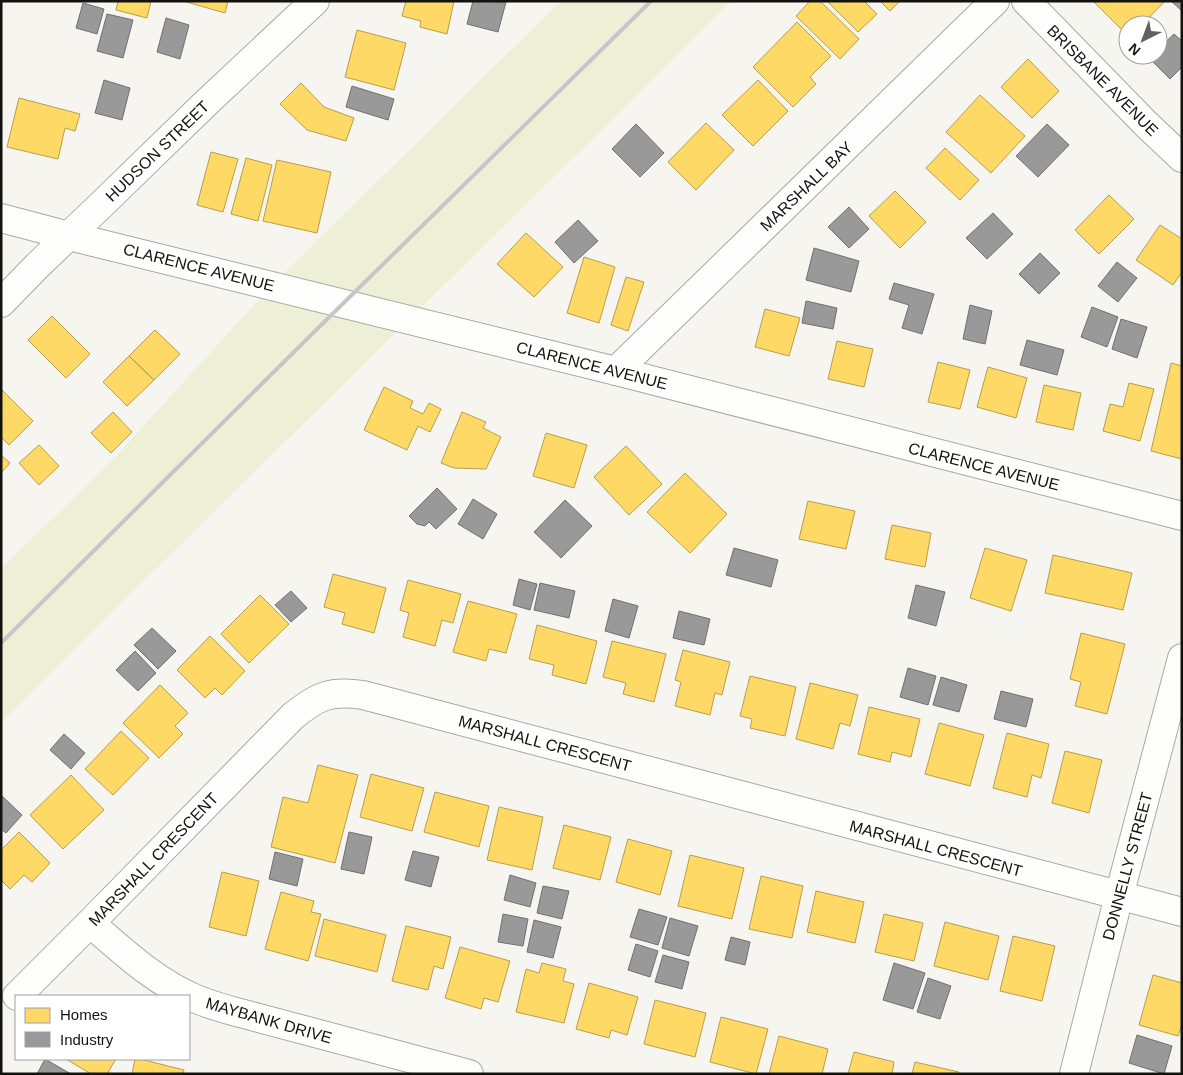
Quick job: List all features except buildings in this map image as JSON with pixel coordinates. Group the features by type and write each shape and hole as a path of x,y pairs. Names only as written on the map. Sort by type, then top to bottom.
{"street":[{"name":"HUDSON STREET","path":"1,303 206,103 315,1"},
{"name":"MARSHALL BAY","path":"616,371 995,1"},
{"name":"BRISBANE AVENUE","path":"1026,1 1146,124 1182,158"},
{"name":"CLARENCE AVENUE","path":"1,218 616,371 1182,516"},
{"name":"DONNELLY STREET","path":"1074,1074 1182,658"},
{"name":"MARSHALL CRESCENT","path":"17,995 293,716 308,704 321,697 348,693 373,697 1182,912"},
{"name":"MAYBANK DRIVE","path":"90,923 142,967 167,984 189,995"},
{"name":"MAYBANK DRIVE","path":"190,996 218,1007 469,1074"},
{"name":"MARSHALL CRESCENT","path":"1,1012 15,997"}],"green space":[{"path":"561,1 732,1 1,722 1,568 106,467 272,285"}],"railway":[{"path":"1,643 651,1"}]}
